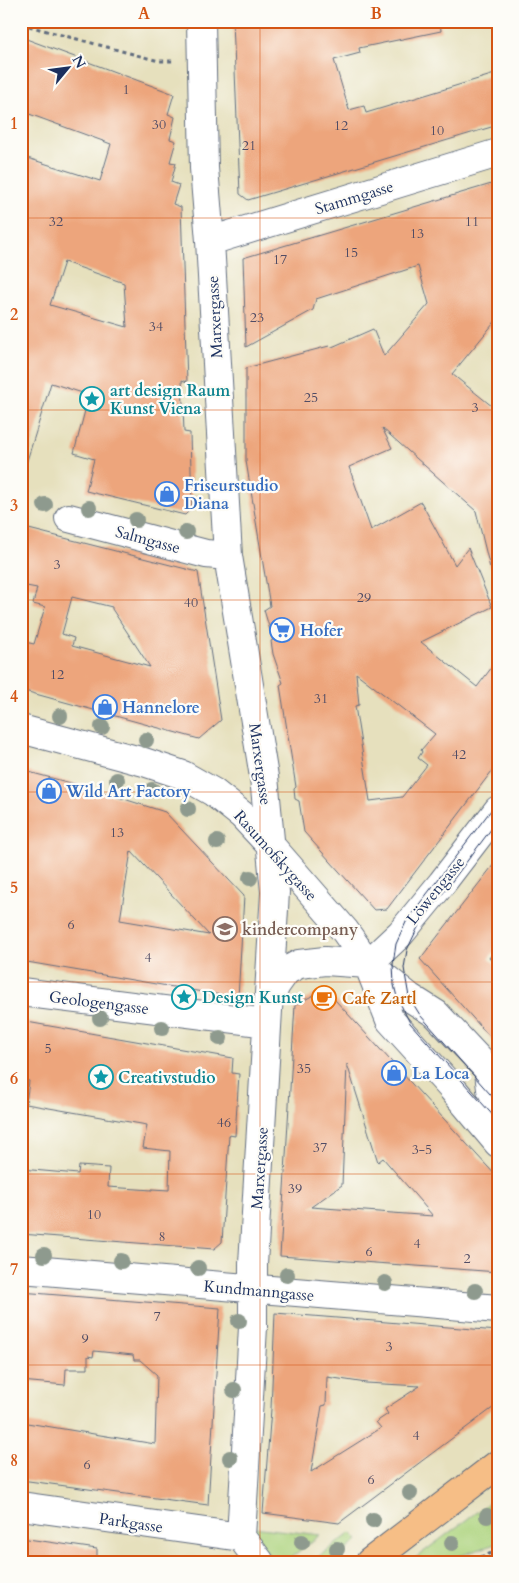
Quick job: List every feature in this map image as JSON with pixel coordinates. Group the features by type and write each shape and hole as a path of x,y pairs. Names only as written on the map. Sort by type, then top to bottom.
{"main road":[{"path":"370,1562 498,1464"}],"street":[{"name":"Marxergasse","path":"201,21 204,168 228,556 264,777 275,892 252,1289 253,1327 241,1538"},
{"name":"Stammgasse","path":"210,241 498,153"},
{"name":"Salmgasse","path":"69,518 206,554 228,556"},
{"name":"Rasumofskygasse","path":"21,729 144,762 183,775 213,792 242,815 345,931 368,964 390,1020 498,1143"},
{"name":"Löwengasse","path":"368,964 401,933 498,810"},
{"path":"267,1013 276,985 286,971 299,964 325,961 368,964"},
{"name":"Rasumofskygasse","path":"368,964 409,997 436,1014 493,1076"},
{"name":"Geologengasse","path":"21,992 267,1013"},
{"path":"493,1076 490,1089 498,1102"},
{"name":"Kundmanngasse","path":"21,1269 498,1308"},
{"name":"Parkgasse","path":"21,1506 241,1538"},
{"path":"241,1538 260,1562"}],"path":[{"path":"21,24 159,61 203,61"},
{"path":"465,1562 498,1552"}],"green space":[{"path":"498,1496 498,1543 442,1562 410,1562"},
{"path":"253,1527 320,1535 285,1562 275,1562 257,1540"},
{"path":"351,1533 358,1540 332,1562 311,1562"}],"building":[{"path":"233,21 440,21 441,31 359,48 360,53 334,60 349,110 364,106 366,113 498,73 498,125 248,200 240,194"},
{"path":"21,37 174,94 168,114 175,117 170,139 176,141 170,162 176,163 171,182 179,185 173,204 181,207 187,382 182,380 184,432 190,433 192,508 185,515 86,491 94,459 74,453 89,395 51,383 26,464 21,463 21,156 100,181 111,144 21,111","holes":["64,262 124,283 127,327 50,305"]},
{"path":"498,182 498,318 452,374 498,411 498,567 490,568 476,511 382,428 392,448 349,467 371,530 421,502 455,565 468,548 492,607 421,642 477,687 498,659 498,763 387,909 374,910 304,832 299,801 295,799 294,789 296,787 280,685 283,683 273,654 271,641 273,640 264,610 270,606 246,461 246,368 329,346 332,347 373,329 384,356 429,304 418,266 316,299 313,310 246,347 243,258","holes":["356,673 435,734 421,750 422,752 418,758 427,765 402,797 370,801 355,706 359,705"]},
{"path":"21,527 198,572 221,720 199,739 21,690 21,641 34,644 45,607 33,604 37,588 21,585","holes":["72,597 112,607 112,609 150,667 72,646 74,638 62,634"]},
{"path":"21,770 86,787 165,812 244,896 238,998 21,961","holes":["131,851 209,935 120,920"]},
{"path":"498,859 498,947 489,958 498,968 498,1046 420,959"},
{"path":"325,989 498,1178 498,1272 280,1256 295,1005","holes":["347,1064 378,1162 383,1158 433,1216 311,1207 342,1185"]},
{"path":"21,1021 233,1058 232,1073 239,1074 235,1136 229,1135 222,1242 214,1249 21,1234 21,1169 78,1174 79,1166 109,1168 108,1187 169,1190 170,1151 143,1148 147,1125 26,1104 29,1081 25,1080 25,1075 21,1074"},
{"path":"21,1292 220,1308 208,1505 21,1480 21,1422 155,1444 157,1375 140,1360 134,1360 133,1355 94,1351 93,1357 88,1356 88,1369 66,1369 65,1385 21,1381"},
{"path":"275,1313 498,1331 498,1404 339,1523 263,1513 271,1409","holes":["327,1377 366,1383 420,1386 385,1409 388,1414 376,1422 381,1428 311,1472 322,1406 326,1405"]},
{"path":"21,1538 97,1549 97,1562 21,1562"}],"tram line":[{"path":"498,801 407,920 396,944 393,964 394,985 397,997 410,1023 498,1121"},
{"path":"498,820 419,925 407,950 404,968 409,997 420,1015 498,1103"}],"place":[{"name":"art design Raum Kunst Viena","path":"92,399"},
{"name":"Friseurstudio Diana","path":"167,494"},
{"name":"Hofer","path":"282,630"},
{"name":"Hannelore","path":"105,707"},
{"name":"Wild Art Factory","path":"49,791"},
{"name":"kindercompany","path":"225,929"},
{"name":"Design Kunst","path":"184,997"},
{"name":"Cafe Zartl","path":"324,998"},
{"name":"La Loca","path":"394,1073"},
{"name":"Creativstudio","path":"101,1077"}]}
